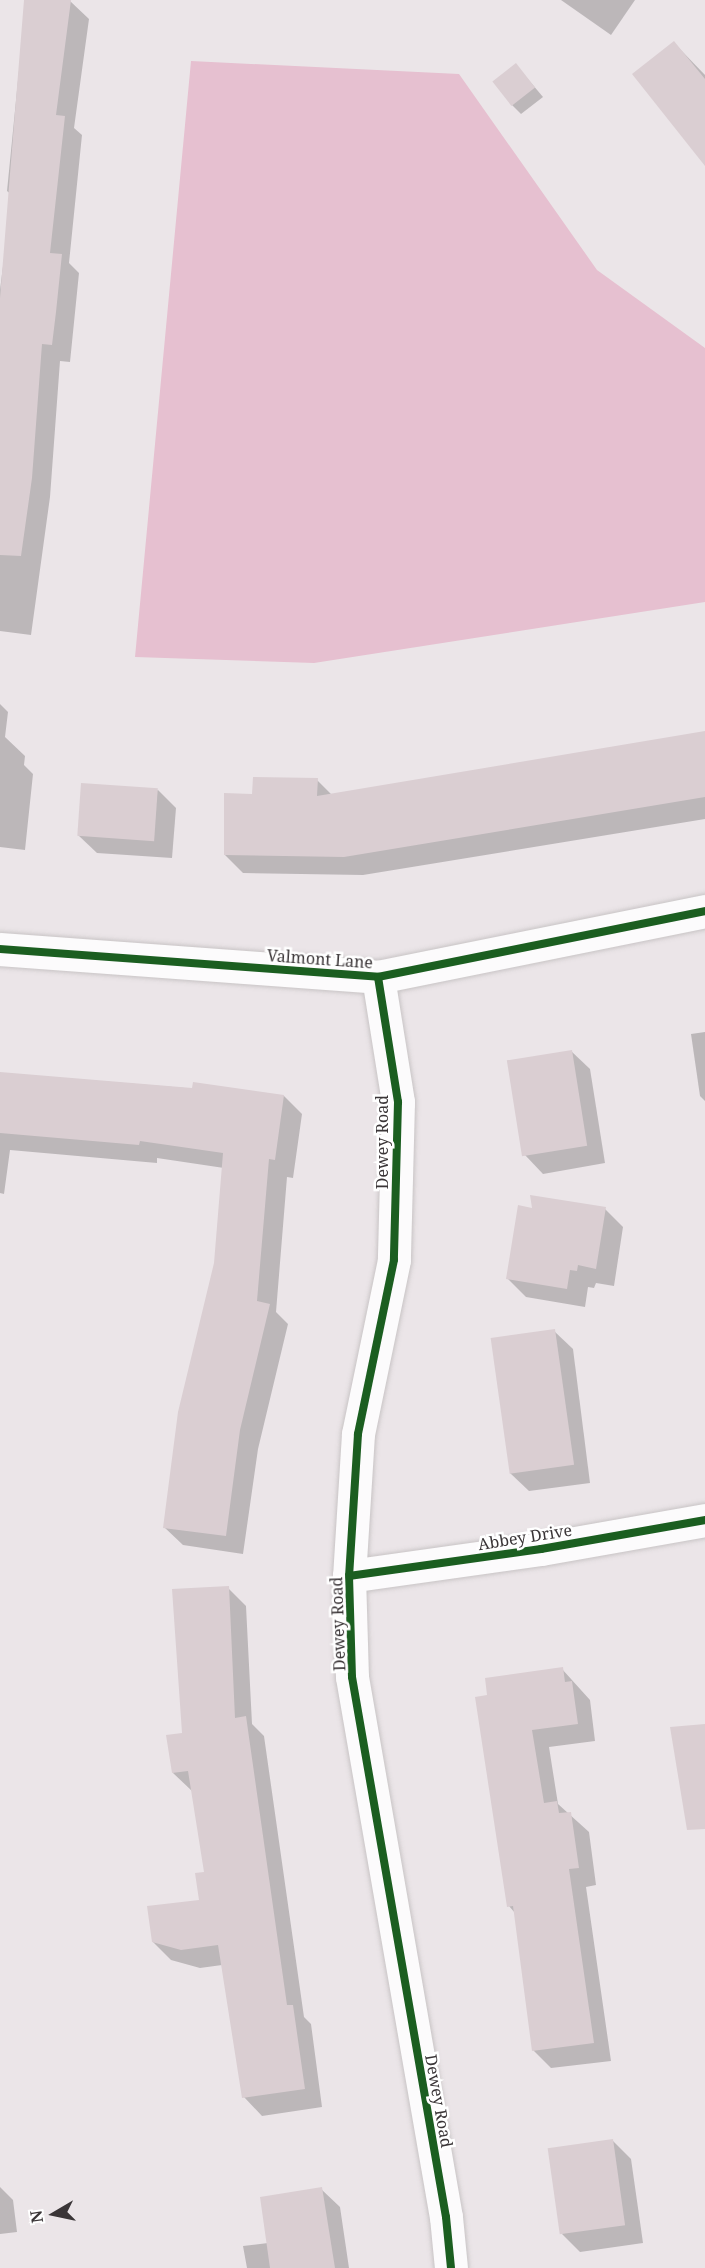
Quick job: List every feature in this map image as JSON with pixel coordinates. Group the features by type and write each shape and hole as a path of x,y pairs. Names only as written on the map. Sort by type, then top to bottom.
{"street":[{"name":"Valmont Lane","path":"0,949 378,977 705,911"},
{"name":"Dewey Road","path":"378,977 398,1102 394,1260 358,1434 349,1576 352,1677 446,2217 451,2268"},
{"name":"Abbey Drive","path":"349,1576 540,1550 705,1520"}],"shaded area":[{"path":"191,61 459,74 597,270 705,348 705,602 314,663 135,657"}],"building":[{"path":"24,0 71,0 56,115 65,116 50,253 62,254 52,345 42,344 32,478 21,556 0,555 0,298"},
{"path":"674,41 705,79 705,166 632,74"},
{"path":"516,63 535,87 511,106 492,81"},
{"path":"705,731 705,797 344,857 224,855 224,793 252,794 253,777 318,778 317,796"},
{"path":"81,783 158,788 154,841 77,836"},
{"path":"572,1050 587,1146 522,1156 507,1060"},
{"path":"0,1072 192,1088 193,1082 284,1095 275,1160 269,1159 257,1301 270,1304 240,1430 226,1536 163,1528 178,1412 214,1263 223,1153 140,1141 139,1145 0,1133"},
{"path":"530,1195 606,1207 596,1269 578,1265 577,1271 570,1270 567,1289 506,1279 518,1205 532,1208"},
{"path":"555,1329 574,1465 510,1474 491,1338"},
{"path":"229,1586 235,1718 246,1716 287,2005 293,2005 305,2089 242,2098 218,1945 181,1950 152,1942 147,1906 199,1900 195,1873 204,1872 188,1771 172,1773 166,1735 182,1733 172,1589"},
{"path":"563,1667 565,1682 572,1681 578,1724 532,1730 544,1803 557,1801 559,1813 571,1812 579,1868 569,1869 594,2043 532,2051 513,1906 507,1907 475,1697 487,1695 485,1678"},
{"path":"705,1724 705,1829 687,1830 670,1727"},
{"path":"613,2139 625,2225 560,2234 548,2148"},
{"path":"322,2187 335,2268 270,2268 260,2197"}],"cycle path":[{"path":"0,949 378,977 705,911"},
{"path":"378,977 398,1102 394,1260 358,1434 349,1576 352,1677 446,2217 451,2268"},
{"path":"349,1576 541,1549 705,1520"}]}
